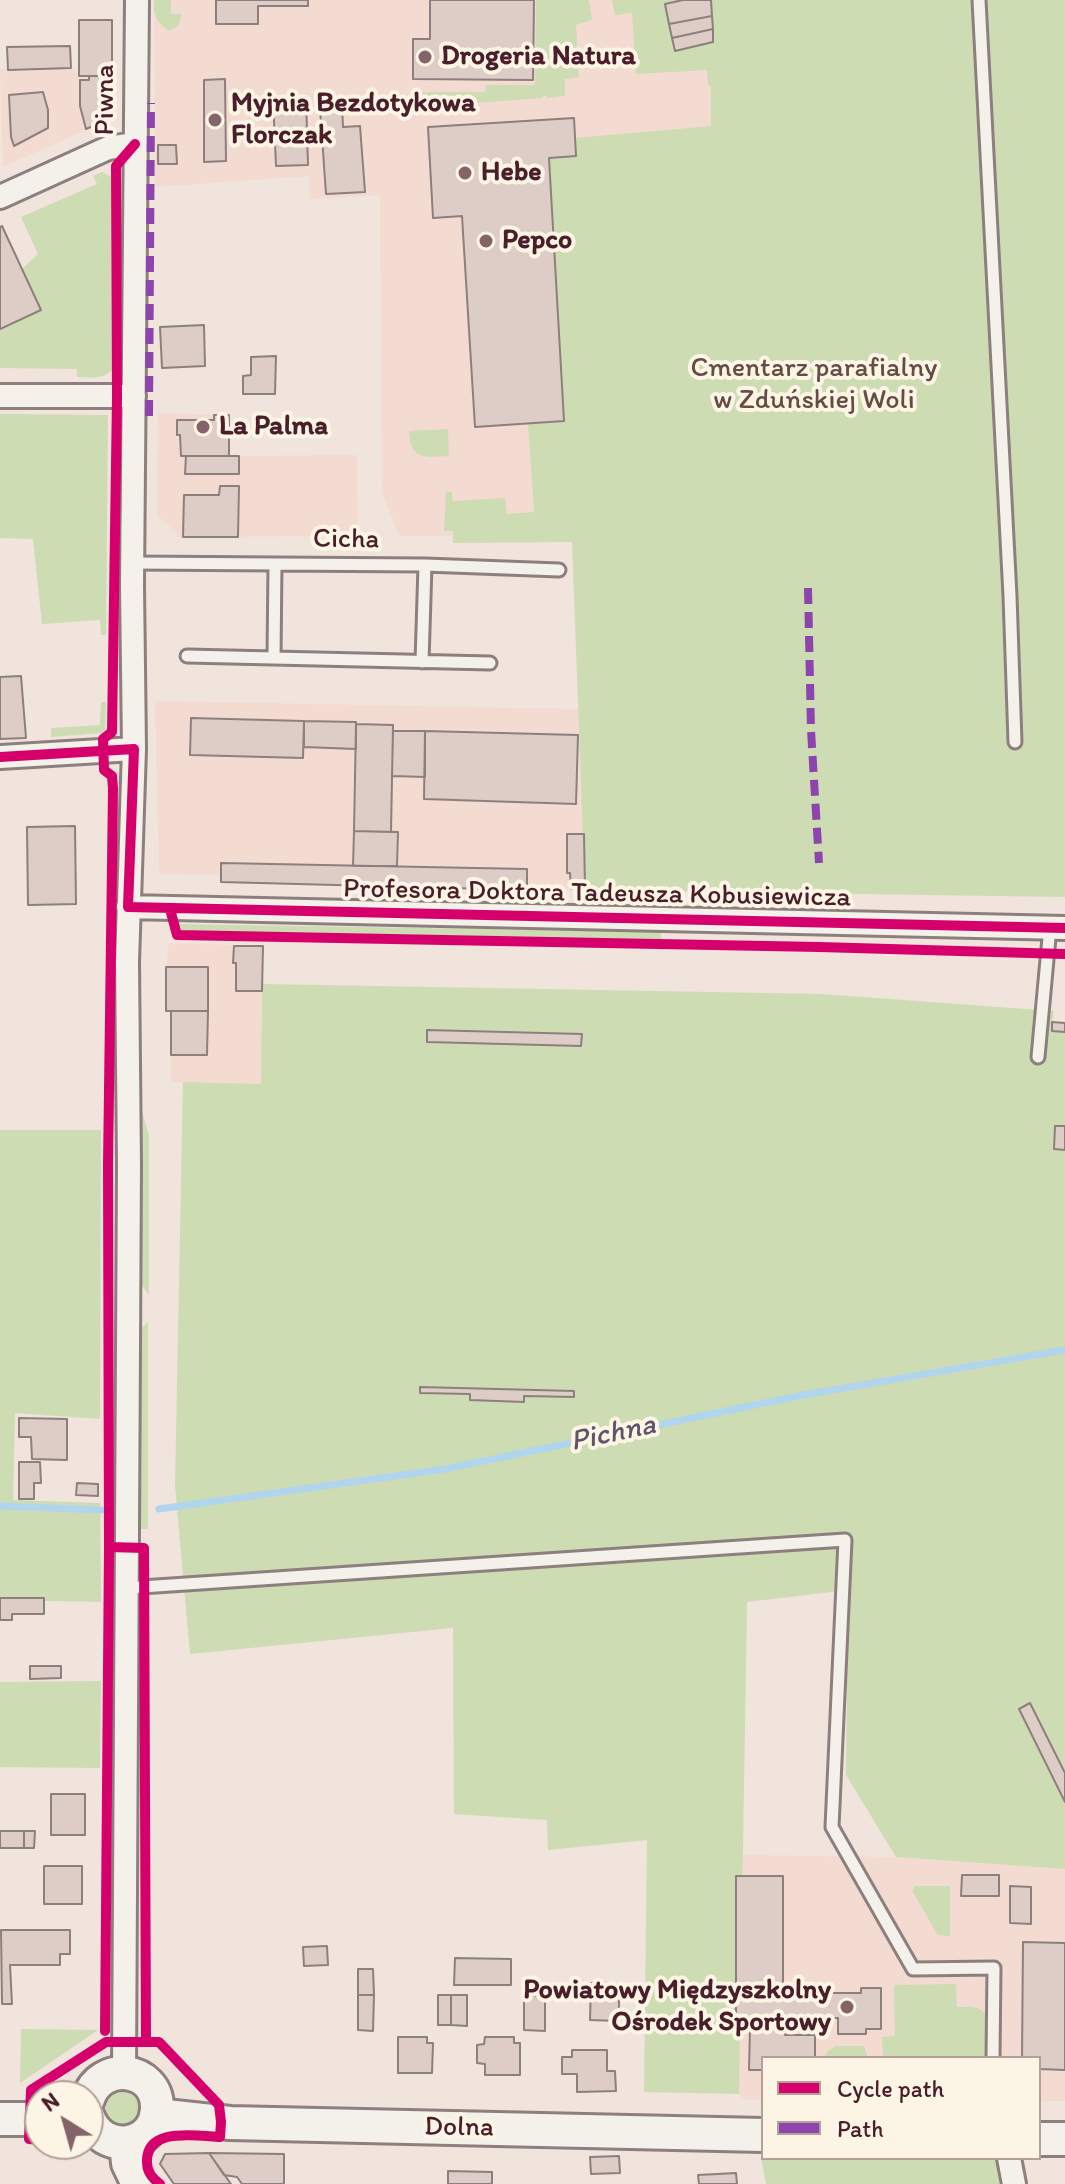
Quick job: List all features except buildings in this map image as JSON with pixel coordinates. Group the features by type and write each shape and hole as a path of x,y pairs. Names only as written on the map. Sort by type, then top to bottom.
{"street":[{"name":"Piwna","path":"124,2072 128,907 134,749 132,563 137,0"},
{"path":"0,197 108,148 135,144"},
{"path":"0,396 134,396"},
{"path":"0,757 134,749"},
{"name":"Profesora Doktora Tadeusza Kobusiewicza","path":"128,907 1057,927"},
{"path":"101,2080 124,2072 136,2075 153,2091 157,2103 156,2115 146,2134 126,2143 104,2138"},
{"name":"Dolna","path":"156,2115 230,2123 761,2135"},
{"path":"0,2119 24,2119"},
{"path":"1041,2139 1065,2139"},
{"path":"126,2143 128,2163 138,2184"},
{"path":"1009,2160 1014,2184"}],"lane":[{"path":"979,0 1015,742"},
{"name":"Cicha","path":"132,563 425,565 559,570"},
{"path":"274,658 275,564"},
{"path":"422,662 425,565"},
{"path":"187,656 490,663"},
{"path":"1038,1057 1057,927"},
{"path":"126,1588 845,1540 832,1827 913,1969 994,1968 993,2056"}],"shaded area":[{"path":"154,0 711,0 719,144 572,537 399,536 382,492 380,195 310,199 309,176 155,187"},
{"path":"71,68 80,76 112,76 112,118 3,167 0,69"},
{"path":"158,413 229,415 229,456 357,455 358,536 177,537 177,533 157,516"},
{"path":"155,701 579,709 585,889 221,882 220,875 159,874"},
{"path":"169,943 262,946 261,1084 171,1082 171,1012 166,1011"},
{"path":"743,1855 896,1857 1065,1869 1065,2101 1041,2101 1041,2056 761,2056 761,2100 745,2100 739,2094"}],"green space":[{"path":"154,0 171,0 171,14 181,14 176,27 168,30 158,21"},
{"path":"536,0 589,0 592,20 576,25 579,77 565,79 565,96 421,107 418,92 485,92 486,85 535,85"},
{"name":"Cmentarz parafialny w Zduńskiej Woli","path":"612,0 683,0 665,4 675,51 713,42 711,0 1065,0 1065,897 585,890 572,542 453,543 453,531 444,531 446,492 452,492 453,501 505,498 507,514 534,512 528,424 564,421 549,158 575,138 711,126 711,87 707,70 636,74 632,13 615,15"},
{"path":"102,172 111,177 112,370 100,377 77,377 77,369 0,368 0,329 41,310 22,269 38,254 21,217 97,184 93,176"},
{"path":"0,414 108,415 106,635 101,635 100,620 42,624 33,539 0,538"},
{"path":"448,429 449,456 421,455 412,448 409,431"},
{"path":"101,702 106,702 105,729 101,733 51,737 51,728 100,725"},
{"path":"178,924 661,932 661,939 183,931"},
{"path":"262,984 821,994 1054,1011 1052,1022 1065,1023 1065,1869 896,1857 846,1775 848,1590 747,1602 739,2094 644,2092 647,1840 548,1850 547,1820 454,1814 453,1628 190,1654 175,1485 183,1082 261,1084"},
{"path":"141,1107 149,1136 149,1295 140,1283"},
{"path":"0,1130 101,1130 100,1419 15,1413 13,1500 100,1503 101,1602 0,1600"},
{"path":"148,1322 148,1529 139,1529 140,1336"},
{"path":"101,1681 100,1768 0,1767 0,1682"},
{"path":"914,1886 950,1886 950,1936 938,1935 913,1892"},
{"path":"956,1984 957,2007 977,2008 986,2016 989,2056 883,2056 882,2037 895,2036 894,1985"},
{"path":"21,2029 98,2030 24,2080 20,2083"},
{"path":"836,2046 864,2046 867,2056 824,2056"},
{"path":"122,2091 134,2096 139,2108 134,2120 122,2125 110,2120 105,2108 110,2096"},
{"path":"762,2160 999,2160 1003,2184 766,2184"}],"waterway":[{"name":"Pichna","path":"159,1509 445,1469 803,1395 1065,1350"},
{"name":"Pichna","path":"0,1506 101,1510"}],"marked path":[{"path":"149,416 151,103"},
{"path":"808,588 811,730 819,863"}],"cycle path":[{"path":"105,2031 108,1165 113,789 112,776 104,770 103,739 112,732 117,397 116,166 135,144"},
{"path":"0,757 134,749 128,907 1065,928"},
{"path":"170,909 177,935 1065,954"},
{"path":"109,1547 144,1548 146,2042"},
{"path":"47,2080 106,2042 159,2042 219,2105 221,2122 220,2137 174,2136 154,2143 149,2151 147,2166 160,2184"}],"place":[{"name":"Drogeria Natura","path":"425,57"},
{"name":"Myjnia Bezdotykowa Florczak","path":"215,120"},
{"name":"Hebe","path":"465,173"},
{"name":"Pepco","path":"486,241"},
{"name":"La Palma","path":"203,427"},
{"name":"Powiatowy Międzyszkolny Ośrodek Sportowy","path":"847,2007"}]}
